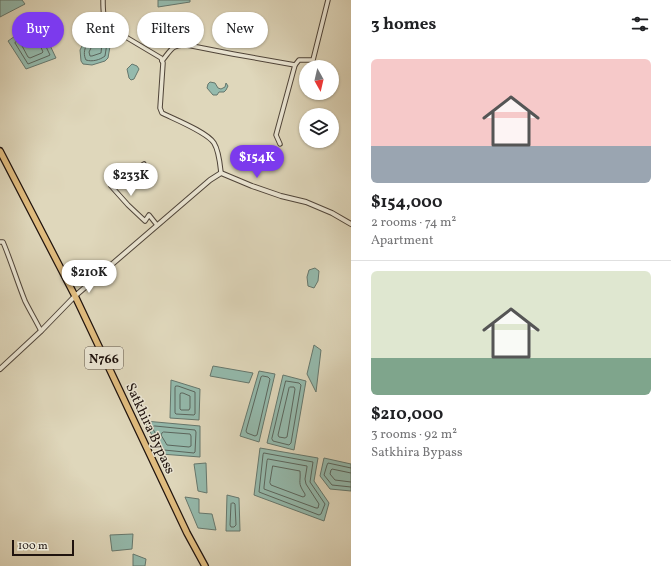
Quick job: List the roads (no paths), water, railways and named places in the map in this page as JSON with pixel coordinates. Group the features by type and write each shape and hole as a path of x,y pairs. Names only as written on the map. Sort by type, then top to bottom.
{"highway":[{"name":"Satkhira Bypass","path":"0,151 75,296 187,533 205,566"}],"street":[{"path":"103,0 106,22 109,27 161,58 163,71 160,108 162,113 205,134 214,142 221,173"},
{"path":"280,144 276,135 295,65 298,60 313,60 328,0"},
{"path":"162,61 174,46 180,44 295,65"},
{"path":"144,164 111,186 145,221 149,215 157,225"},
{"path":"221,173 273,193 306,202 332,213 351,224"},
{"path":"0,369 41,331 75,296 210,180 221,173"},
{"path":"0,242 3,242 25,300 41,331"}],"water":[{"path":"0,0 22,0 25,4 0,17"},
{"path":"158,0 190,0 190,2 158,7"},
{"path":"12,38 12,47 8,41"},
{"path":"12,48 51,48 56,58 26,69"},
{"path":"81,48 110,48 108,58 105,61 92,65 83,64 81,61"},
{"path":"132,64 137,66 139,69 134,79 131,80 127,69"},
{"path":"210,82 215,83 218,88 221,89 225,87 226,83 228,86 224,92 219,92 217,95 213,95 207,88"},
{"path":"315,268 319,271 318,281 314,288 308,286 307,277 309,270"},
{"path":"314,345 321,350 316,392 307,374"},
{"path":"213,366 253,373 249,383 210,376"},
{"path":"259,371 275,374 259,442 240,436"},
{"path":"283,375 306,381 294,450 267,443"},
{"path":"171,380 200,389 199,420 170,418"},
{"path":"145,421 200,426 200,457 161,454"},
{"path":"260,448 318,458 314,481 329,503 324,521 254,495"},
{"path":"324,458 351,464 351,491 330,489 320,476"},
{"path":"206,463 207,493 198,491 194,464"},
{"path":"227,495 239,498 240,531 226,531"},
{"path":"185,497 199,499 199,513 212,514 216,530 198,528"},
{"path":"133,534 132,549 112,551 110,535"},
{"path":"133,554 146,559 145,566 133,566"}]}
